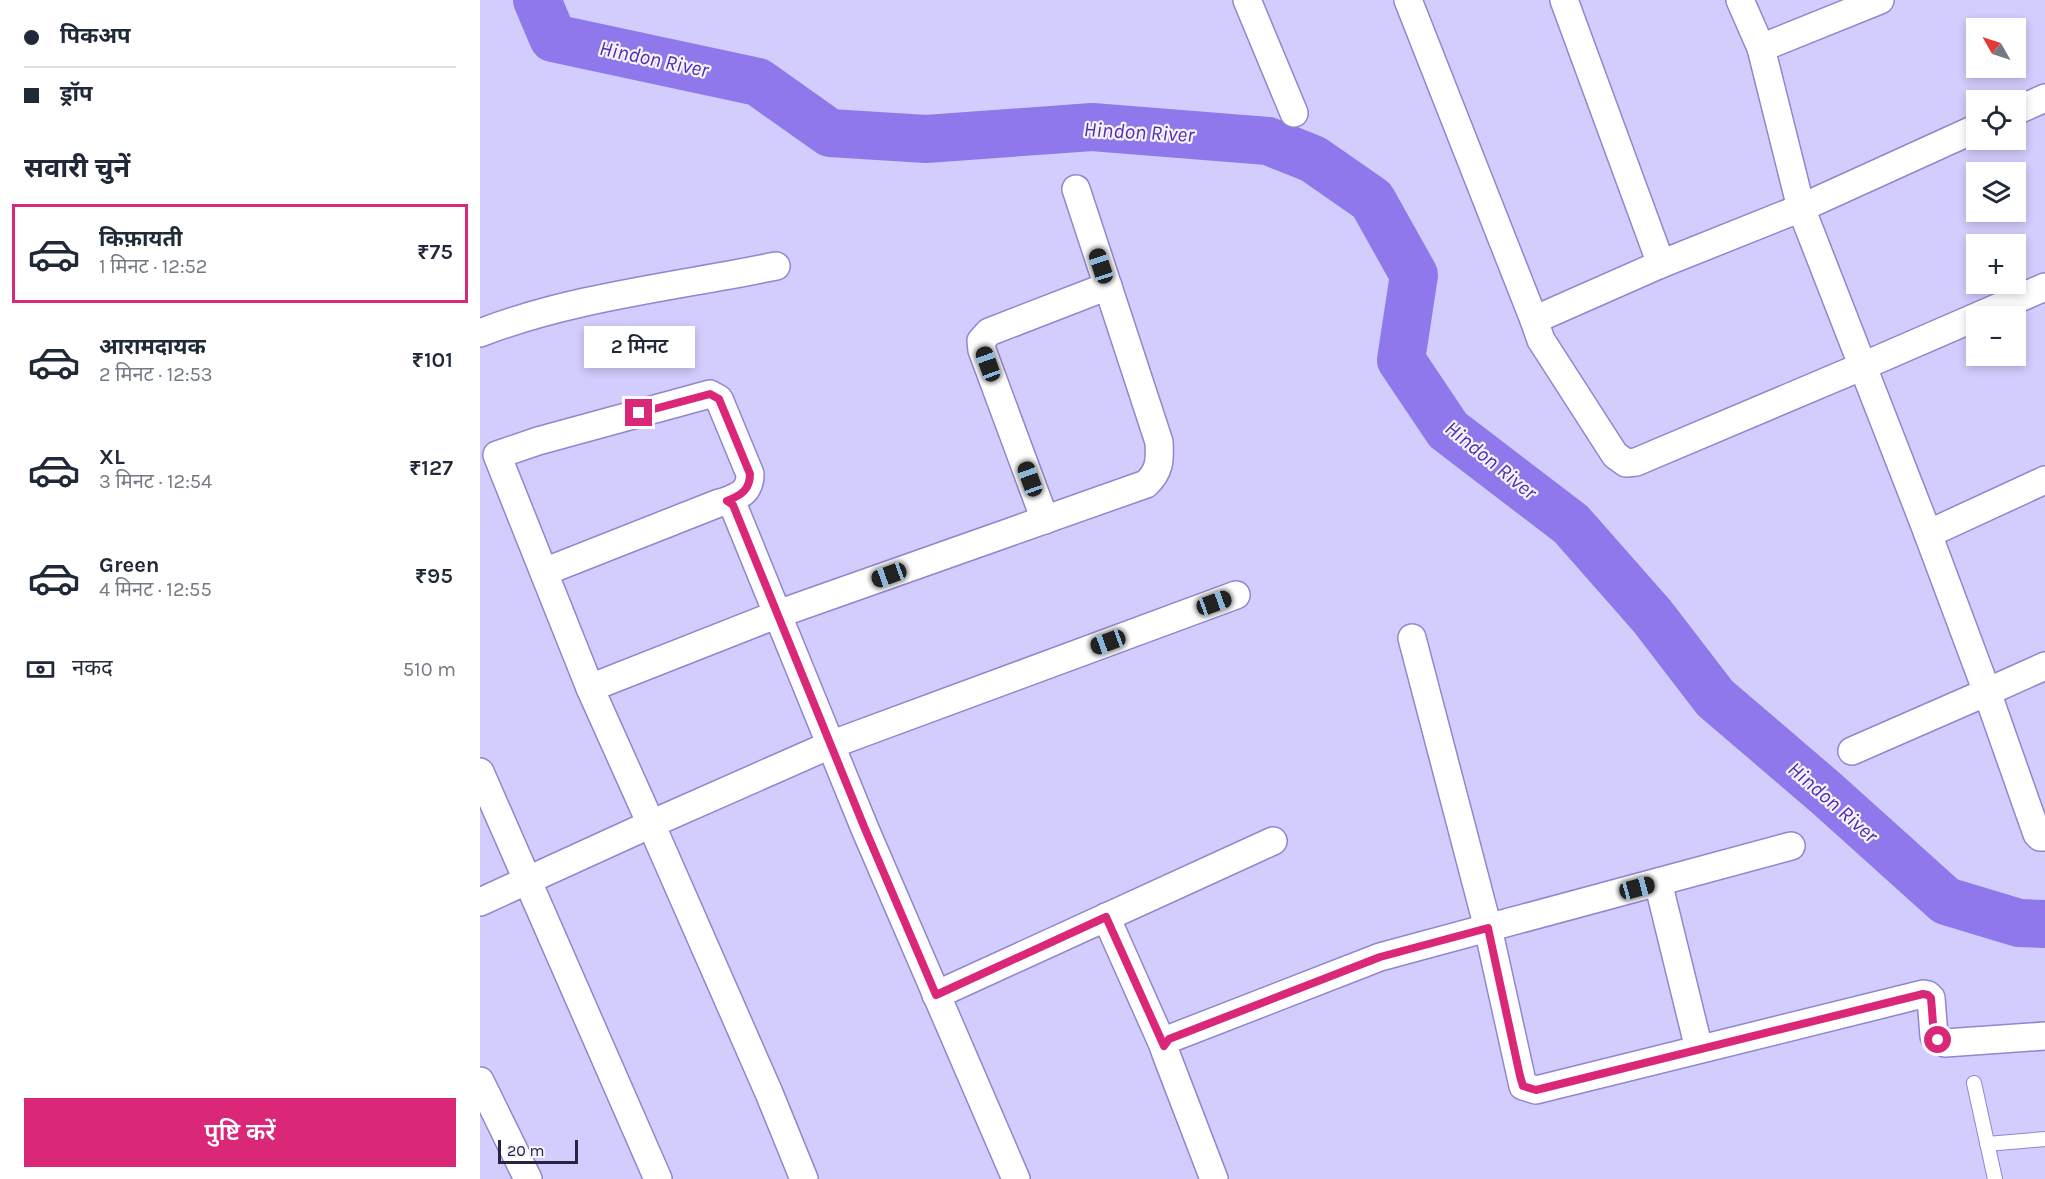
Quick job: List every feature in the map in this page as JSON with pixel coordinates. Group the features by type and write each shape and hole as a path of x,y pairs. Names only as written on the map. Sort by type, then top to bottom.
{"street":[{"path":"1248,0 1294,113"},
{"path":"1408,0 1541,340 1615,455 1626,463 1636,462 2045,287"},
{"path":"1564,0 1661,264"},
{"path":"1740,0 1761,48 1801,208 1928,534 2037,834 2043,844"},
{"path":"1761,48 1880,0"},
{"path":"2026,107 2045,98"},
{"path":"1534,320 1661,264 1801,208 1966,133"},
{"path":"590,688 778,614 1146,484 1154,477 1160,463 1160,442 1076,189"},
{"path":"480,333 498,326 597,300 776,266"},
{"path":"1045,520 982,350 981,341 988,332 1108,286"},
{"path":"544,572 727,501 746,491 750,483 750,474 719,399 710,394 538,441 489,457 544,572 590,688 769,1093 804,1179"},
{"path":"1928,534 2045,480"},
{"path":"727,501 733,505 830,745 1016,1179"},
{"path":"480,902 830,745 1236,595"},
{"path":"1412,638 1488,928 1523,1086 1536,1090 1923,994 1931,998 1934,1036 1945,1043 2045,1036"},
{"path":"1852,752 2045,666"},
{"path":"480,772 658,1179"},
{"path":"936,995 1273,841"},
{"path":"1164,1046 1169,1039 1380,957 1791,846"},
{"path":"1658,882 1699,1049"},
{"path":"1106,917 1164,1046 1214,1179"},
{"path":"481,1087 528,1179"}],"lane":[{"path":"1974,1083 1995,1179"},
{"path":"1988,1144 2045,1139"}],"waterway":[{"name":"Hindon River","path":"537,0 553,38 758,82 830,133 926,139 1092,127 1268,141 1313,159 1372,200 1414,275 1401,360 1448,430 1571,524 1652,616 1715,698 1826,793 1946,901 2019,923 2045,924"}],"route":[{"path":"639,413 710,394 719,399 750,474 750,483 746,491 727,501 733,505 830,745 936,995 1106,917 1164,1046 1169,1039 1380,957 1488,928 1520,1076 1523,1086 1536,1090 1923,994 1931,998 1934,1036 1938,1040"}]}
